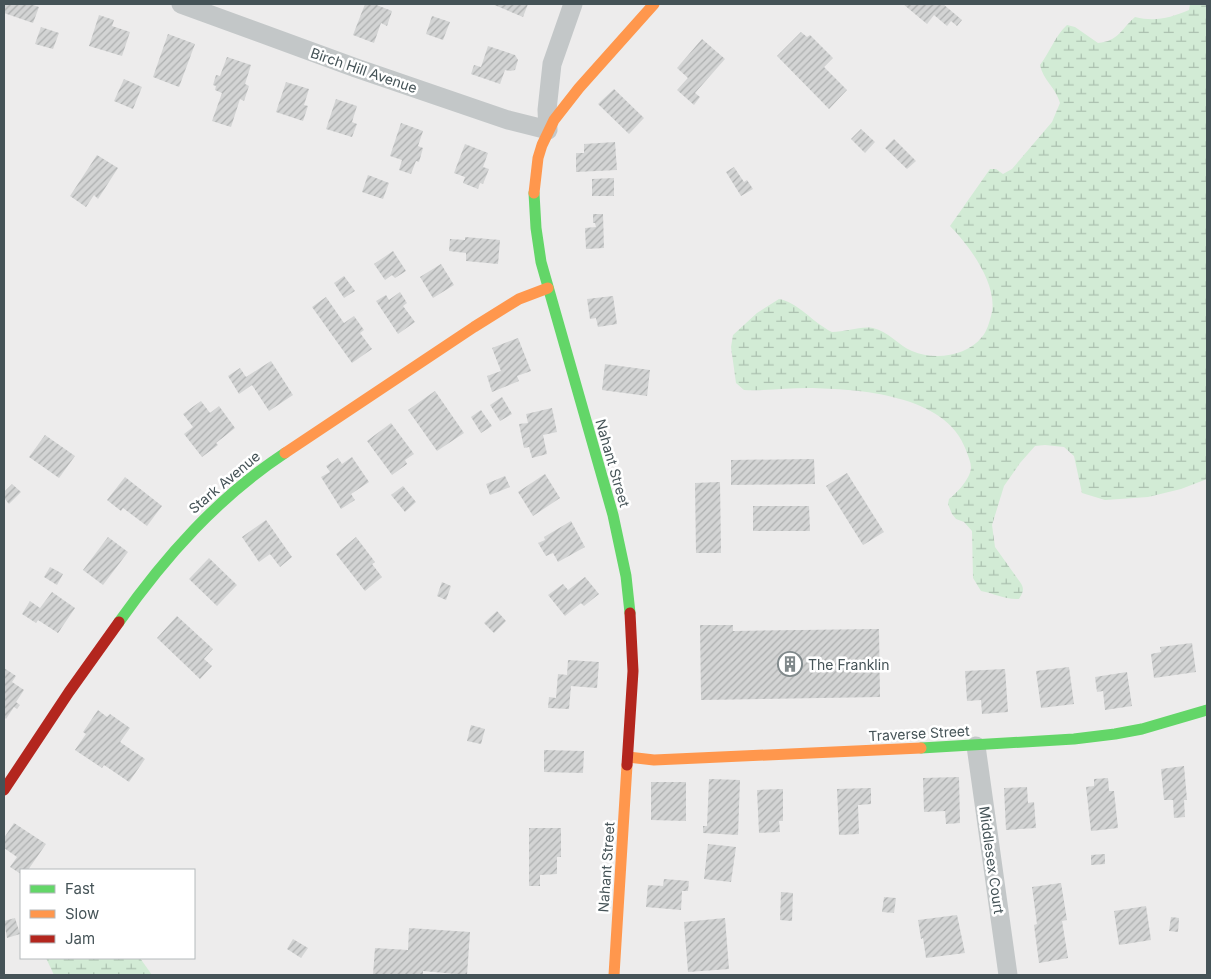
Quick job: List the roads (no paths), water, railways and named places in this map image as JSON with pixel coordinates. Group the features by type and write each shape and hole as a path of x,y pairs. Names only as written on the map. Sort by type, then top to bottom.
{"street":[{"path":"548,130 547,110 552,64 573,4"},
{"name":"Nahant Street","path":"614,975 633,649 626,576 613,515 548,288 538,243 534,190 538,155 548,130 561,109 598,64 654,4"},
{"name":"Birch Hill Avenue","path":"192,5 356,68 508,120 548,130"},
{"name":"Stark Avenue","path":"4,790 69,692 147,582 179,544 226,497 276,458 474,327 519,299 548,288"},
{"name":"Traverse Street","path":"628,757 654,760 976,746 1074,739 1115,734 1171,722 1207,710"},
{"name":"Middlesex Court","path":"976,746 1008,975"}],"place":[{"name":"The Franklin","path":"790,664"}]}
